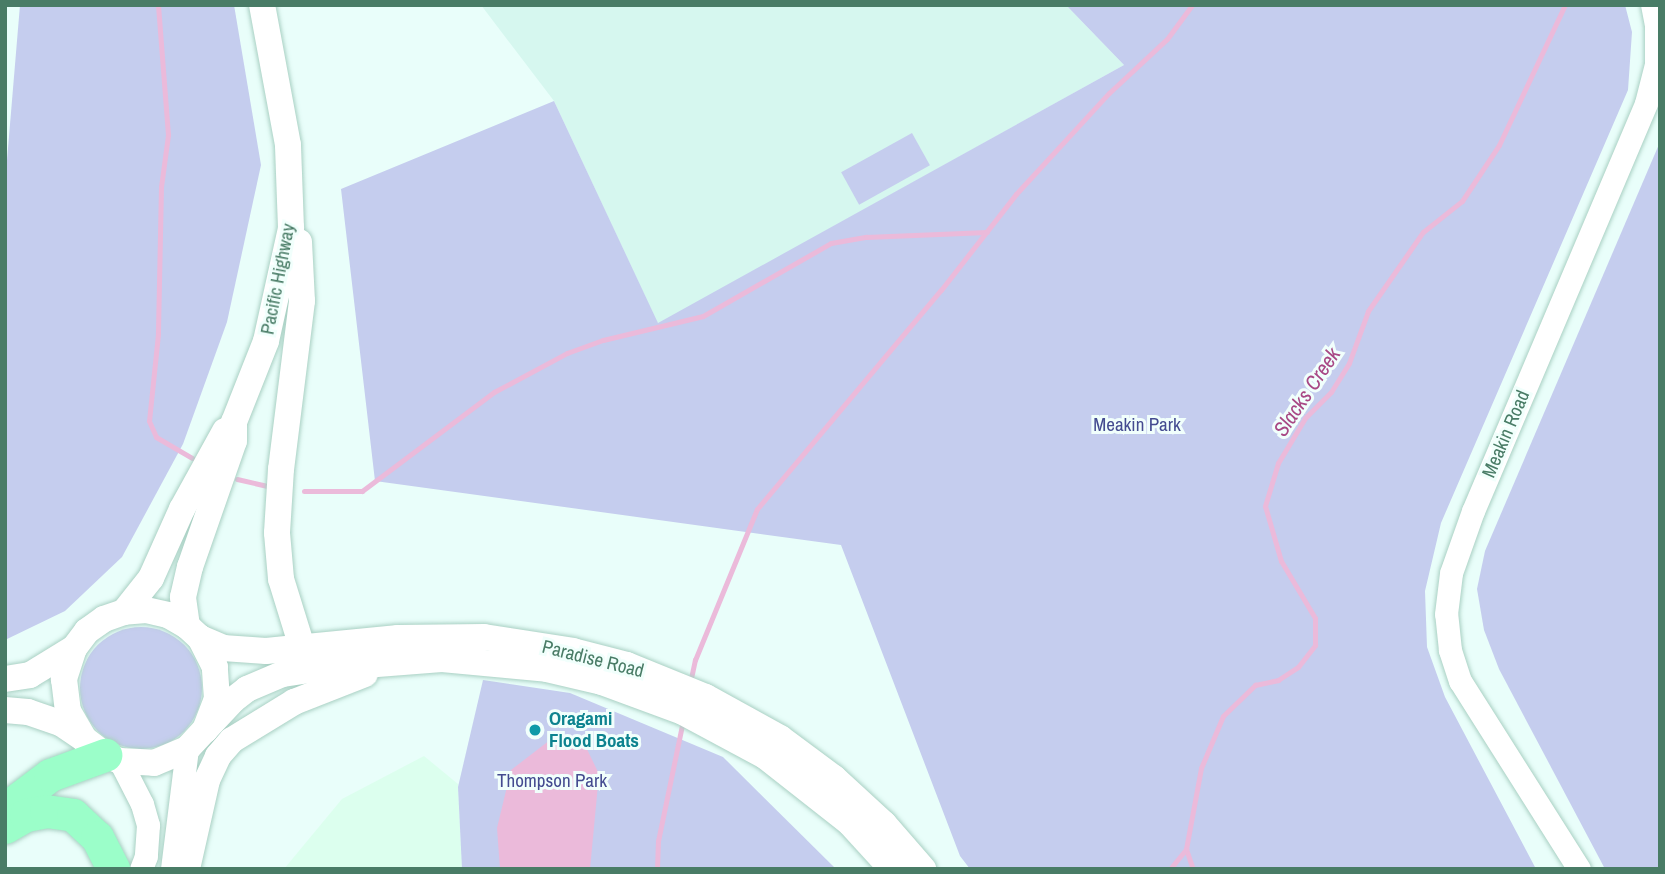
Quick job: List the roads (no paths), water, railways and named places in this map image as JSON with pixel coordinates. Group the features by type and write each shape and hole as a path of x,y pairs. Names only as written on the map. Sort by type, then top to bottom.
{"highway":[{"path":"5,809 50,775 103,752"},
{"path":"5,827 26,815 46,811 73,815 97,837 113,869"}],"main road":[{"name":"Pacific Highway","path":"193,632 183,597 234,442 234,422 270,328 291,228 288,145 262,5"},
{"path":"291,228 300,243 302,301 281,469 277,533 281,579 302,647"},
{"name":"Pacific Highway","path":"124,612 151,578 209,458 222,434 234,422"},
{"path":"5,710 28,712 62,724 103,752 155,763 187,749 205,730 217,699 215,667 193,632 168,615 146,610 124,612 104,619 87,631 74,648 64,679 68,711 103,752"},
{"name":"Paradise Road","path":"193,632 238,651 398,638 484,637 573,651 623,676 723,719 780,738 834,778 884,824 923,869"},
{"path":"5,679 30,675 74,648"},
{"path":"187,869 207,780 218,756 232,740 303,698 402,661"},
{"name":"Paradise Road","path":"205,730 233,700 263,681 313,669 402,661 500,663 623,676"},
{"name":"Paradise Road","path":"723,719 850,823 892,869"}],"street":[{"name":"Meakin Road","path":"1579,869 1568,859 1460,681 1450,650 1446,614 1451,573 1473,511 1646,103 1656,64 1656,25 1652,5"},
{"path":"172,869 187,749"},
{"path":"103,752 142,804 148,825 146,856 141,869"}],"waterway":[{"path":"158,5 168,135 161,187 158,334 149,421 156,437 192,458"},
{"path":"690,683 695,660 757,509 941,290 1016,194 1109,93 1167,39 1192,5"},
{"name":"Slacks Creek","path":"1170,869 1186,849 1201,768 1223,716 1255,685 1278,680 1298,667 1315,645 1315,618 1281,561 1265,506 1278,463 1305,418 1331,392 1349,363 1368,311 1423,232 1462,201 1499,145 1565,5"},
{"path":"304,491 362,491 494,392 567,353 603,340 703,316 831,243 866,237 987,232"},
{"path":"237,479 267,486"},
{"path":"657,869 658,841 683,720"},
{"path":"1186,849 1193,869"}],"place":[{"name":"Oragami Flood Boats","path":"535,730"}],"park label":[{"name":"Meakin Park","path":"1137,425"},
{"name":"Thompson Park","path":"552,781"}]}
